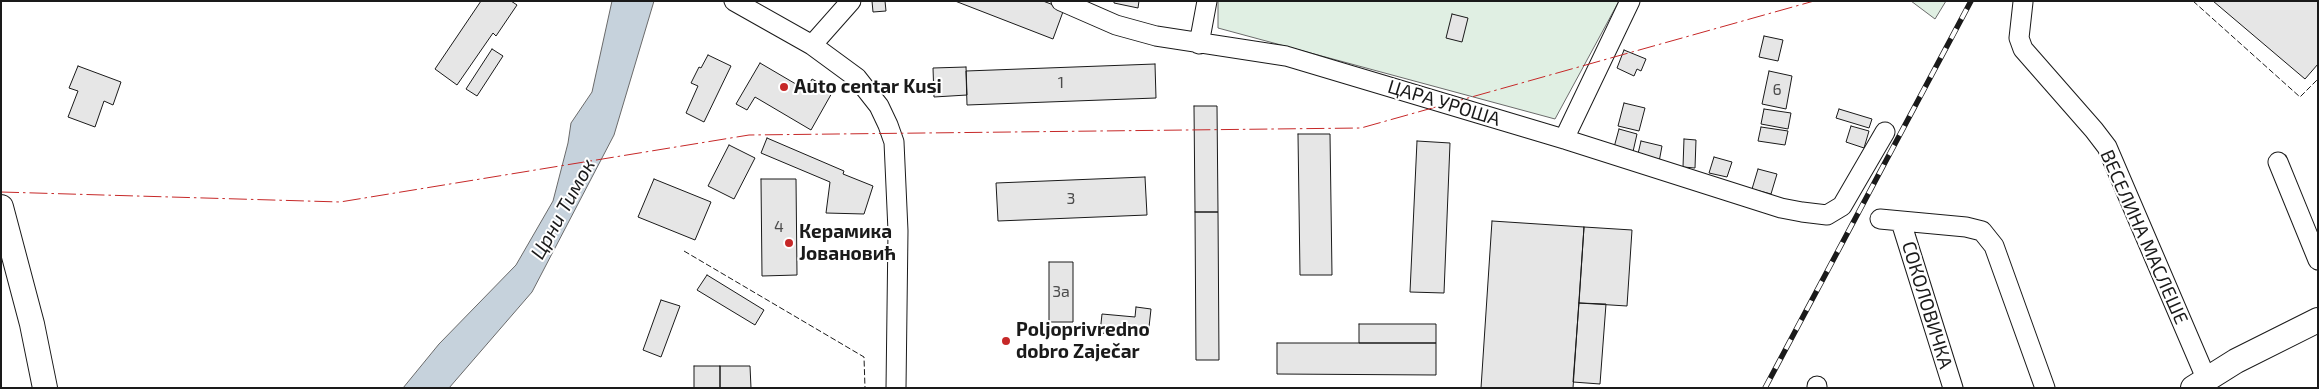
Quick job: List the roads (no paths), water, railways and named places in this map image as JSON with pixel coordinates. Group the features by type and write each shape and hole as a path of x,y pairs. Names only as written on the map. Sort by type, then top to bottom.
{"main road":[{"path":"1,207 32,324 45,388"},
{"path":"2199,383 2263,346 2317,322"}],"street":[{"path":"734,1 812,45 857,78 879,106 894,142 898,240 896,388"},
{"path":"812,45 851,1"},
{"name":"ЦАРА УРОША","path":"1061,1 1116,26 1200,44 1286,56 1564,139 1782,208 1826,215 1842,206 1885,132"},
{"path":"1200,44 1207,1"},
{"path":"1564,139 1630,1"},
{"name":"ВЕСЕЛИНА МАСЛЕШЕ","path":"2023,2 2019,38 2023,49 2107,147 2199,383"},
{"path":"2278,162 2318,260"},
{"path":"1880,219 1975,228 1982,231 1989,238 1994,246 2046,388"},
{"name":"СОКОЛОВИЧКА","path":"1901,222 1953,388"}],"water":[{"name":"Црни Тимок","path":"612,1 654,1 614,135 532,292 449,388 403,388 439,344 516,265 553,201 568,143 571,123 592,92"}],"railway":[{"path":"1765,388 1971,1"}],"place":[{"name":"Auto centar Kusi","path":"784,87"},
{"name":"Керамика Јовановић","path":"789,243"},
{"name":"Poljoprivredno dobro Zaječar","path":"1006,341"}]}
